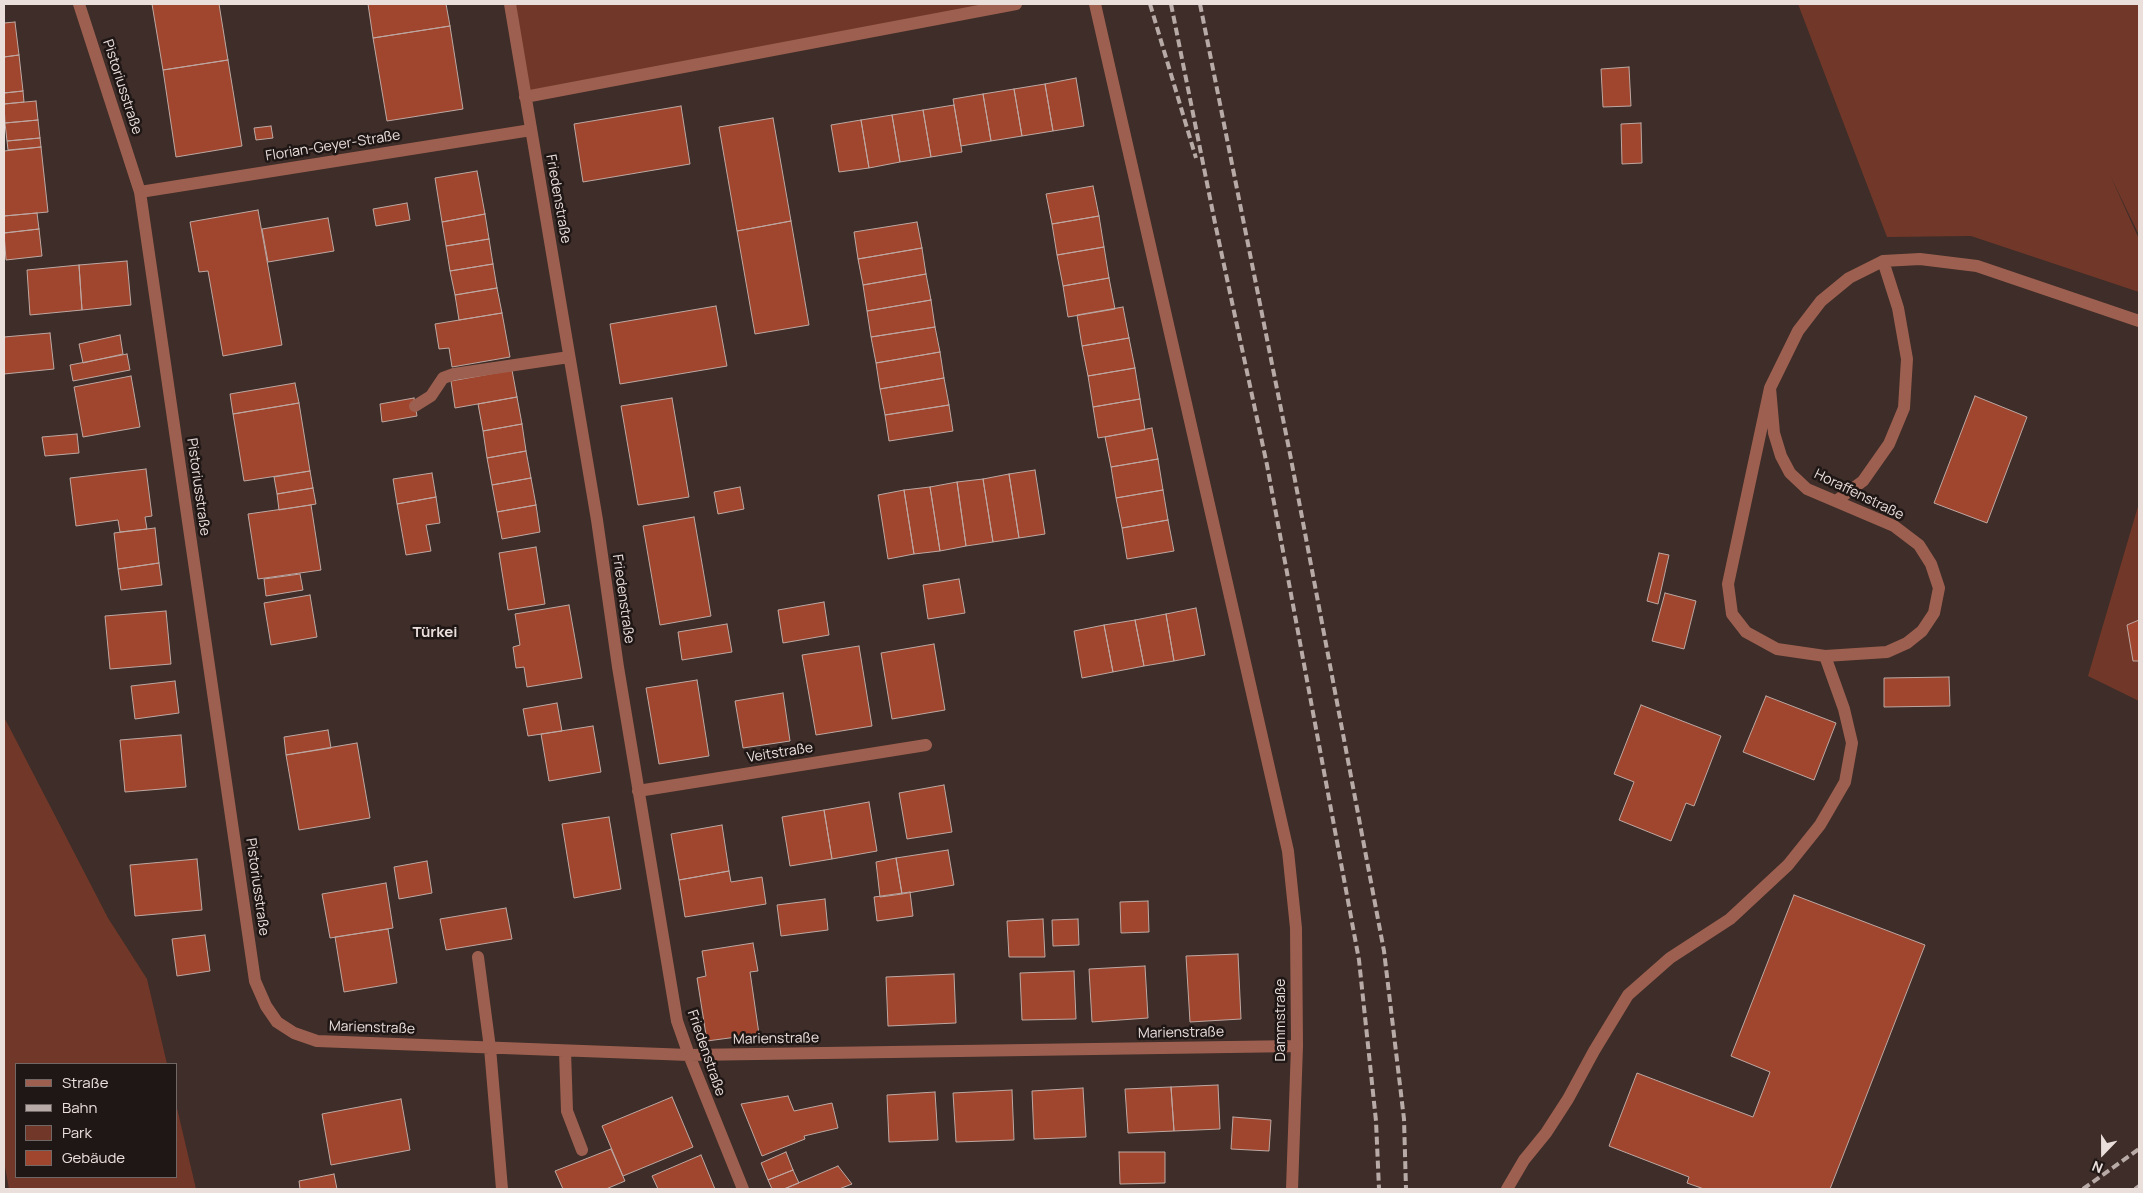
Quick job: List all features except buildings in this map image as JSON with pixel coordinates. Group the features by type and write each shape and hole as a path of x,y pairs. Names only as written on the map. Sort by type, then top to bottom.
{"street":[{"name":"Pistoriusstraße","path":"79,4 140,192 255,981"},
{"name":"Friedenstraße","path":"510,4 595,510 638,791 677,1021 689,1056 743,1189"},
{"path":"525,97 1016,4"},
{"name":"Dammstraße","path":"1095,4 1288,851 1296,928 1297,1046 1292,1189"},
{"name":"Florian-Geyer-Straße","path":"140,192 531,130"},
{"name":"Horaffenstraße","path":"1770,388 1774,433 1781,456 1790,473 1807,489 1894,526 1919,545 1931,564 1939,588 1934,613 1922,631 1907,643 1887,652 1825,656 1777,649 1746,632 1732,614 1728,584 1770,388 1798,331 1821,301 1849,278 1883,261 1920,259 1977,266 2139,321"},
{"path":"1836,501 1863,481 1889,444 1904,408 1907,359 1898,308 1883,261"},
{"path":"415,406 431,396 444,378 454,374 569,357"},
{"path":"1507,1189 1524,1160 1546,1133 1568,1100 1594,1051 1628,995 1670,958 1730,919 1788,865 1820,825 1845,782 1852,743 1844,709 1825,656"},
{"name":"Veitstraße","path":"638,791 926,745"},
{"path":"478,957 490,1048 502,1189"},
{"name":"Marienstraße","path":"255,981 266,1006 277,1022 294,1034 317,1041 689,1056 1297,1046"},
{"path":"565,1051 567,1111 582,1150"}],"green space":[{"path":"510,4 1016,4 525,97"},
{"path":"1798,4 2139,4 2139,235 2110,175 2139,239 2139,292 1971,236 1887,237"},
{"path":"2139,503 2139,701 2088,676"},
{"path":"4,717 108,918 147,979 167,1063 15,1063 15,1178 178,1178 178,1112 196,1189 9,1189 4,1161"}],"railway":[{"path":"1150,4 1196,158"},
{"path":"1171,4 1215,223 1267,465 1359,960 1376,1121 1379,1189"},
{"path":"1200,4 1291,459 1384,951 1404,1119 1406,1189"},
{"path":"2083,1189 2139,1149"},
{"path":"2135,1189 2139,1186"}],"district":[{"name":"Türkei","path":"435,633"}]}
